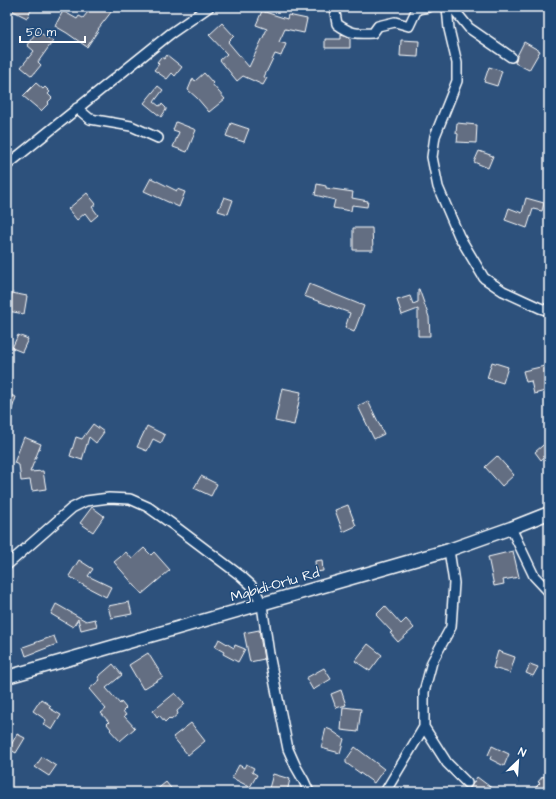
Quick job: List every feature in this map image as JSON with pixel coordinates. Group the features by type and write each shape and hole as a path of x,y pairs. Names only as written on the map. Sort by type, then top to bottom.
{"main road":[{"name":"Mgbidi-Orlu Rd","path":"7,677 450,550 549,513"}],"street":[{"path":"7,165 170,34 209,7"},
{"path":"334,7 337,24 346,31 360,34 373,33 378,26 395,22 409,26 417,9 429,7"},
{"path":"447,7 449,29 457,63 457,81 435,136 432,157 438,187 459,236 484,278 504,291 549,311"},
{"path":"452,7 469,28 511,57"},
{"path":"77,108 90,119 131,126 158,138"},
{"path":"7,565 72,508 86,501 109,498 130,499 148,507 241,576 251,585 262,605 269,654 288,749 308,792"},
{"path":"511,528 534,576 549,592"},
{"path":"385,792 424,727 424,692 432,662 451,627 454,583 450,550"},
{"path":"424,727 447,763 466,783"}],"building":[{"path":"7,7 32,7 27,18"},
{"path":"92,7 115,7 98,29 87,47 55,26 63,11 77,19 79,16 83,18"},
{"path":"262,11 287,19 288,15 307,19 304,33 285,29 279,42 286,44 281,56 275,54 264,77 267,78 263,85 243,76 237,81 220,60 227,54 209,35 222,23 234,36 228,42 249,67 267,29 256,25"},
{"path":"37,31 53,41 38,62 41,65 32,76 21,67 34,51 27,45"},
{"path":"341,35 350,38 350,48 325,48 325,39 341,39"},
{"path":"401,40 419,41 418,57 400,56"},
{"path":"524,42 540,51 529,70 515,63"},
{"path":"167,55 182,67 175,76 172,73 167,79 154,70 159,64 157,62 161,57 164,59"},
{"path":"489,67 502,71 497,86 484,82"},
{"path":"204,73 225,99 209,112 188,90 193,78 195,81"},
{"path":"36,83 43,89 45,87 50,92 48,94 52,98 41,111 23,96"},
{"path":"158,86 163,90 154,102 159,106 162,104 166,108 161,117 144,103"},
{"path":"176,122 196,130 187,152 173,147 179,132 173,130"},
{"path":"231,123 249,129 244,142 226,136"},
{"path":"457,123 477,125 476,143 457,142"},
{"path":"479,151 493,156 488,168 474,162"},
{"path":"151,178 177,191 177,189 185,192 179,207 144,191"},
{"path":"317,184 326,186 326,188 353,192 352,198 368,201 367,207 352,205 351,211 333,208 335,200 315,195"},
{"path":"87,193 96,204 92,207 98,215 91,221 85,213 77,220 68,209"},
{"path":"224,197 233,200 228,214 218,211"},
{"path":"526,198 544,203 542,211 533,209 527,228 505,220 509,208 522,213"},
{"path":"353,228 372,228 373,250 353,250"},
{"path":"309,284 364,306 354,332 345,328 350,313 304,296"},
{"path":"418,289 429,317 430,336 418,336 418,309 402,315 397,300 410,296 413,304 418,302"},
{"path":"12,293 27,296 24,314 8,311"},
{"path":"18,335 28,339 22,352 12,348"},
{"path":"492,362 508,367 503,383 487,378"},
{"path":"549,365 549,390 534,394 531,381 526,382 523,371"},
{"path":"282,388 301,392 294,425 275,421"},
{"path":"7,394 16,397 8,421 7,420"},
{"path":"368,401 384,434 374,439 358,406"},
{"path":"93,424 104,432 96,443 89,437 82,460 70,456 76,437 82,439"},
{"path":"147,426 165,435 161,443 153,439 147,451 137,447"},
{"path":"24,437 41,444 30,472 43,471 46,489 32,491 30,480 21,481 19,465 14,463"},
{"path":"549,440 549,453 541,460 535,452"},
{"path":"497,456 514,475 502,486 485,467"},
{"path":"201,476 217,484 211,496 194,488"},
{"path":"348,505 356,526 343,532 335,510"},
{"path":"92,507 104,516 93,532 80,523"},
{"path":"144,548 151,555 154,552 170,570 142,594 114,562 126,552 132,559"},
{"path":"513,551 519,577 503,580 504,584 494,586 488,557"},
{"path":"79,560 93,569 88,576 111,587 106,597 69,576"},
{"path":"322,560 323,571 316,572 315,561"},
{"path":"129,602 132,614 111,618 108,606"},
{"path":"56,604 86,621 95,619 97,626 81,630 78,619 73,627 51,614"},
{"path":"385,606 401,624 406,619 414,628 398,642 390,633 392,632 376,615"},
{"path":"259,630 264,659 250,662 244,633"},
{"path":"54,636 57,644 26,656 23,647"},
{"path":"219,639 234,648 235,645 245,649 238,662 223,654 224,652 215,647"},
{"path":"368,644 382,655 370,671 355,661"},
{"path":"498,651 515,657 510,673 493,668"},
{"path":"148,653 163,677 143,689 129,665"},
{"path":"113,664 122,675 106,688 120,704 121,702 126,708 123,711 126,715 124,716 135,728 120,741 110,730 111,729 107,724 109,722 101,713 106,709 89,689 100,680 98,677"},
{"path":"530,664 538,667 533,676 526,673"},
{"path":"324,668 331,679 313,690 306,678"},
{"path":"341,690 346,705 336,708 331,694"},
{"path":"175,693 185,704 177,711 178,714 171,720 169,718 165,722 159,715 157,717 153,711"},
{"path":"41,699 51,706 49,708 61,715 52,730 43,724 46,720 33,711"},
{"path":"343,707 361,709 358,732 341,730"},
{"path":"191,723 205,741 188,755 173,737"},
{"path":"326,728 344,739 340,753 321,748"},
{"path":"17,734 25,738 16,753 9,749"},
{"path":"492,746 509,754 504,766 490,759 491,756 488,755"},
{"path":"355,747 384,769 374,783 346,763 346,760"},
{"path":"42,757 56,766 49,776 35,767"},
{"path":"246,764 254,768 252,772 257,775 250,787 232,778 239,765 244,768"},
{"path":"273,774 290,779 287,792 268,792"},
{"path":"543,776 549,781 549,792 540,792 535,788 540,783 538,782"},
{"path":"477,777 497,792 467,792"},
{"path":"166,782 174,792 154,792"}]}
